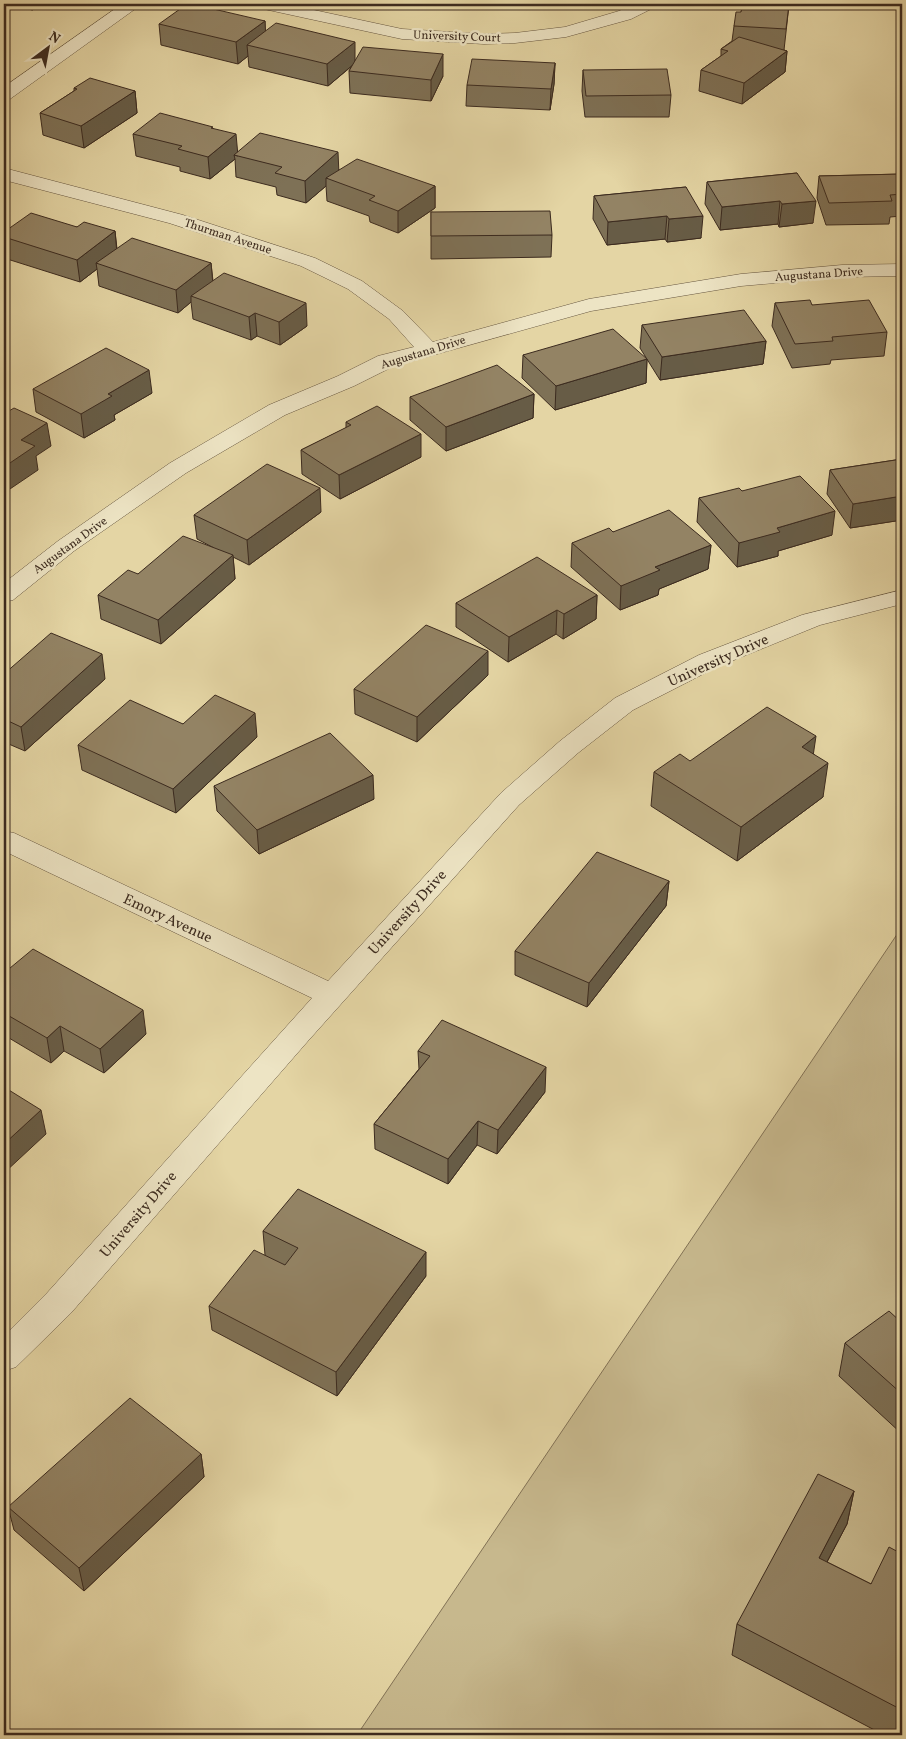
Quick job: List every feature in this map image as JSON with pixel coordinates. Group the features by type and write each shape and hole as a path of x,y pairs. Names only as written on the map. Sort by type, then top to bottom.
{"street":[{"path":"4,95 133,4"},
{"name":"University Court","path":"264,4 402,34 484,39 516,38 566,32 625,16 647,4"},
{"name":"Thurman Avenue","path":"4,174 176,219 308,262 354,285 396,315 428,349"},
{"name":"Augustana Drive","path":"4,595 66,546 170,474 277,410 346,381 386,361 589,305 667,291 741,280 815,273 902,270"},
{"name":"University Drive","path":"4,1357 59,1303 332,995 510,799 569,747 624,704 708,661 812,620 902,597"},
{"name":"Emory Avenue","path":"4,840 332,995"}],"shaded area":[{"path":"902,927 902,1735 357,1735"}],"building":[{"path":"187,4 265,21 236,42 159,24"},
{"path":"743,4 789,4 786,29 734,26 736,12 741,12"},
{"path":"276,23 355,42 327,64 247,45"},
{"path":"739,37 787,51 744,83 701,70 728,51 721,49"},
{"path":"363,47 443,54 431,80 349,71"},
{"path":"472,59 555,63 551,89 467,85"},
{"path":"667,69 671,95 586,96 583,70"},
{"path":"90,78 135,91 81,126 40,113 77,89 74,88"},
{"path":"160,113 236,134 208,157 178,149 182,146 133,134"},
{"path":"260,133 338,152 305,181 275,173 282,167 234,155"},
{"path":"357,159 435,186 398,211 369,200 375,196 326,178"},
{"path":"797,173 816,201 782,204 780,201 722,207 707,182"},
{"path":"902,174 902,194 890,195 892,201 829,203 819,176"},
{"path":"686,187 703,216 669,219 667,216 608,222 594,196"},
{"path":"550,211 552,235 431,236 431,212"},
{"path":"31,213 77,227 84,222 115,231 77,260 4,237 4,232"},
{"path":"132,238 211,263 176,290 96,263"},
{"path":"224,273 306,303 279,322 255,313 249,317 191,296"},
{"path":"810,300 812,305 869,300 887,332 832,337 833,341 795,344 775,303"},
{"path":"744,310 766,341 662,357 642,325"},
{"path":"613,329 647,359 556,386 523,355"},
{"path":"106,348 149,370 108,394 112,396 81,414 33,389"},
{"path":"497,365 534,394 446,427 410,397"},
{"path":"377,406 421,434 339,475 301,450 351,425 346,422"},
{"path":"14,408 47,423 21,440 35,446 4,467 4,414"},
{"path":"902,459 902,496 853,504 830,470"},
{"path":"267,464 320,488 247,540 194,515"},
{"path":"800,476 835,511 777,528 780,532 739,543 699,498 739,488 742,491"},
{"path":"669,510 711,545 655,567 660,570 621,586 572,543 609,528 613,532"},
{"path":"183,536 233,555 158,620 98,595 128,570 138,574"},
{"path":"537,557 597,595 564,614 557,610 509,637 456,603"},
{"path":"426,625 488,651 417,717 354,689"},
{"path":"51,633 102,654 21,727 4,719 4,674"},
{"path":"215,695 255,713 173,789 78,745 130,700 183,724"},
{"path":"767,707 816,736 802,747 828,763 741,827 654,772 680,754 690,761"},
{"path":"330,733 373,775 257,830 214,786"},
{"path":"597,852 669,881 589,983 515,951"},
{"path":"33,949 143,1010 100,1049 60,1026 47,1038 4,1013 4,973"},
{"path":"442,1020 546,1067 498,1130 478,1121 448,1159 374,1124 430,1056 418,1051"},
{"path":"4,1087 41,1110 4,1144"},
{"path":"298,1189 426,1252 336,1372 209,1306 254,1250 285,1265 298,1248 263,1231"},
{"path":"889,1311 902,1323 902,1394 845,1343"},
{"path":"130,1398 201,1454 79,1568 8,1507"},
{"path":"818,1474 854,1491 819,1558 871,1584 889,1547 902,1554 902,1710 737,1624"}]}
